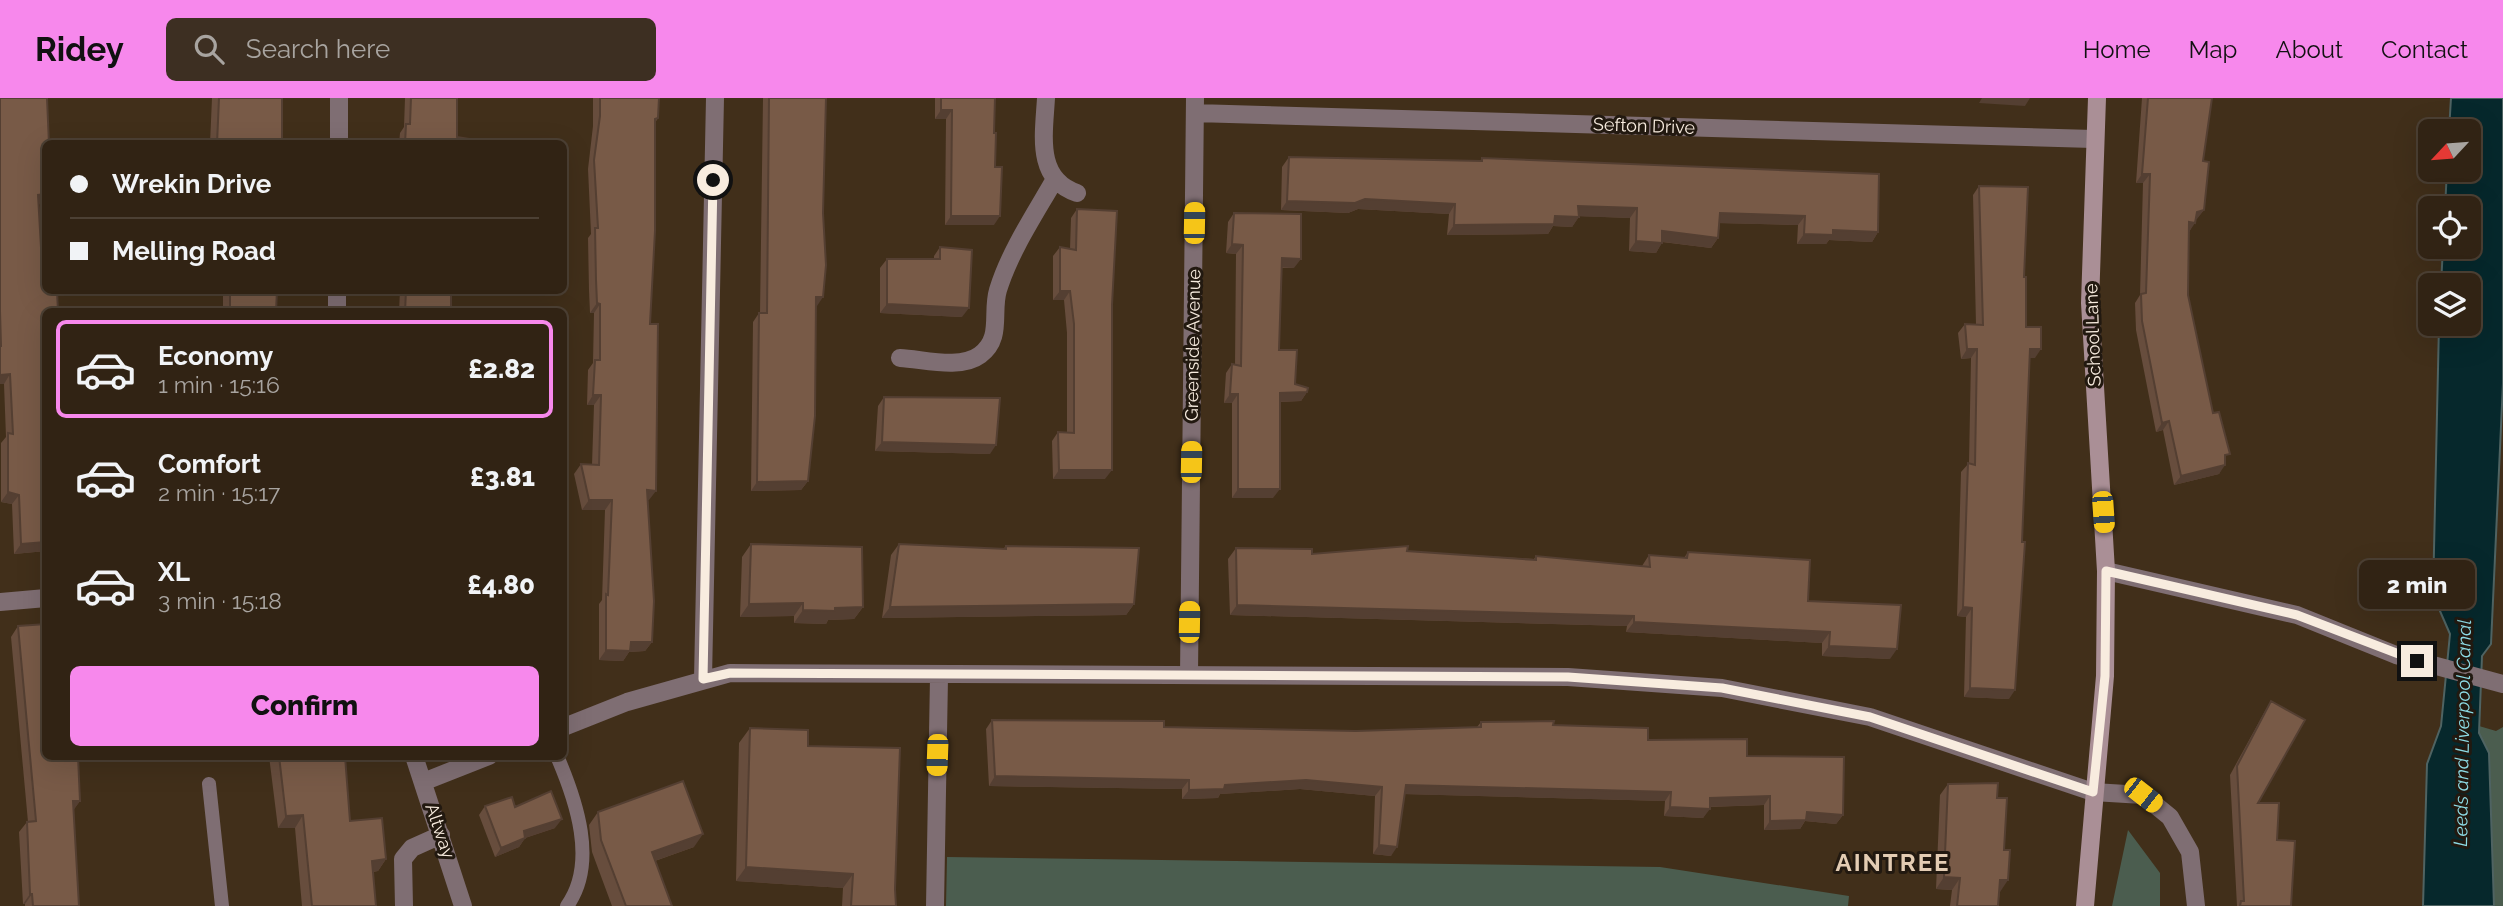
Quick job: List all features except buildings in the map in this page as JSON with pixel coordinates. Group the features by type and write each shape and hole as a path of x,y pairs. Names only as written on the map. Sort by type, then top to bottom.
{"main road":[{"name":"School Lane","path":"2085,906 2105,676 2106,571 2090,303 2096,98"}],"street":[{"path":"339,98 339,140"},
{"path":"703,679 715,98"},
{"path":"1046,98 1046,166 1065,189 1077,193"},
{"name":"Sefton Drive","path":"1195,105 2093,139"},
{"name":"Greenside Avenue","path":"1189,675 1195,105"},
{"path":"900,358 964,362 979,356 992,343 996,327 997,292 1023,236 1055,179"},
{"path":"2106,571 2297,615 2417,661 2503,684"},
{"path":"0,602 42,598"},
{"path":"567,726 627,702 730,673 939,677 1568,677 1722,688 1870,717 2093,792 2143,795 2170,817 2190,852 2196,906"},
{"path":"934,906 939,677"},
{"name":"Altway","path":"415,760 463,906"},
{"path":"423,782 479,760"},
{"path":"404,906 403,859 412,848 441,835"}],"lane":[{"path":"559,760 569,783 583,850 580,886 567,906"},
{"path":"209,783 222,906"}],"green space":[{"path":"2479,726 2496,731 2503,727 2503,906 2494,906 2489,753 2479,733"},
{"path":"2128,830 2160,873 2160,906 2112,906"},
{"path":"947,857 1660,867 1849,896 1848,906 946,906"}],"water":[{"name":"Leeds and Liverpool Canal","path":"2451,98 2503,98 2503,383 2491,644 2482,656 2479,733 2489,753 2494,906 2423,906 2427,764 2441,726 2450,634 2433,595 2439,336 2481,336 2481,273 2442,273 2442,259 2481,259 2481,196 2446,196 2446,182 2482,182 2482,119 2450,119"}],"district":[{"name":"AINTREE","path":"1893,863"}],"route":[{"path":"713,180 703,679 730,673 939,677 1568,677 1722,688 1870,717 2093,792 2105,676 2106,571 2297,615 2417,661"}]}
